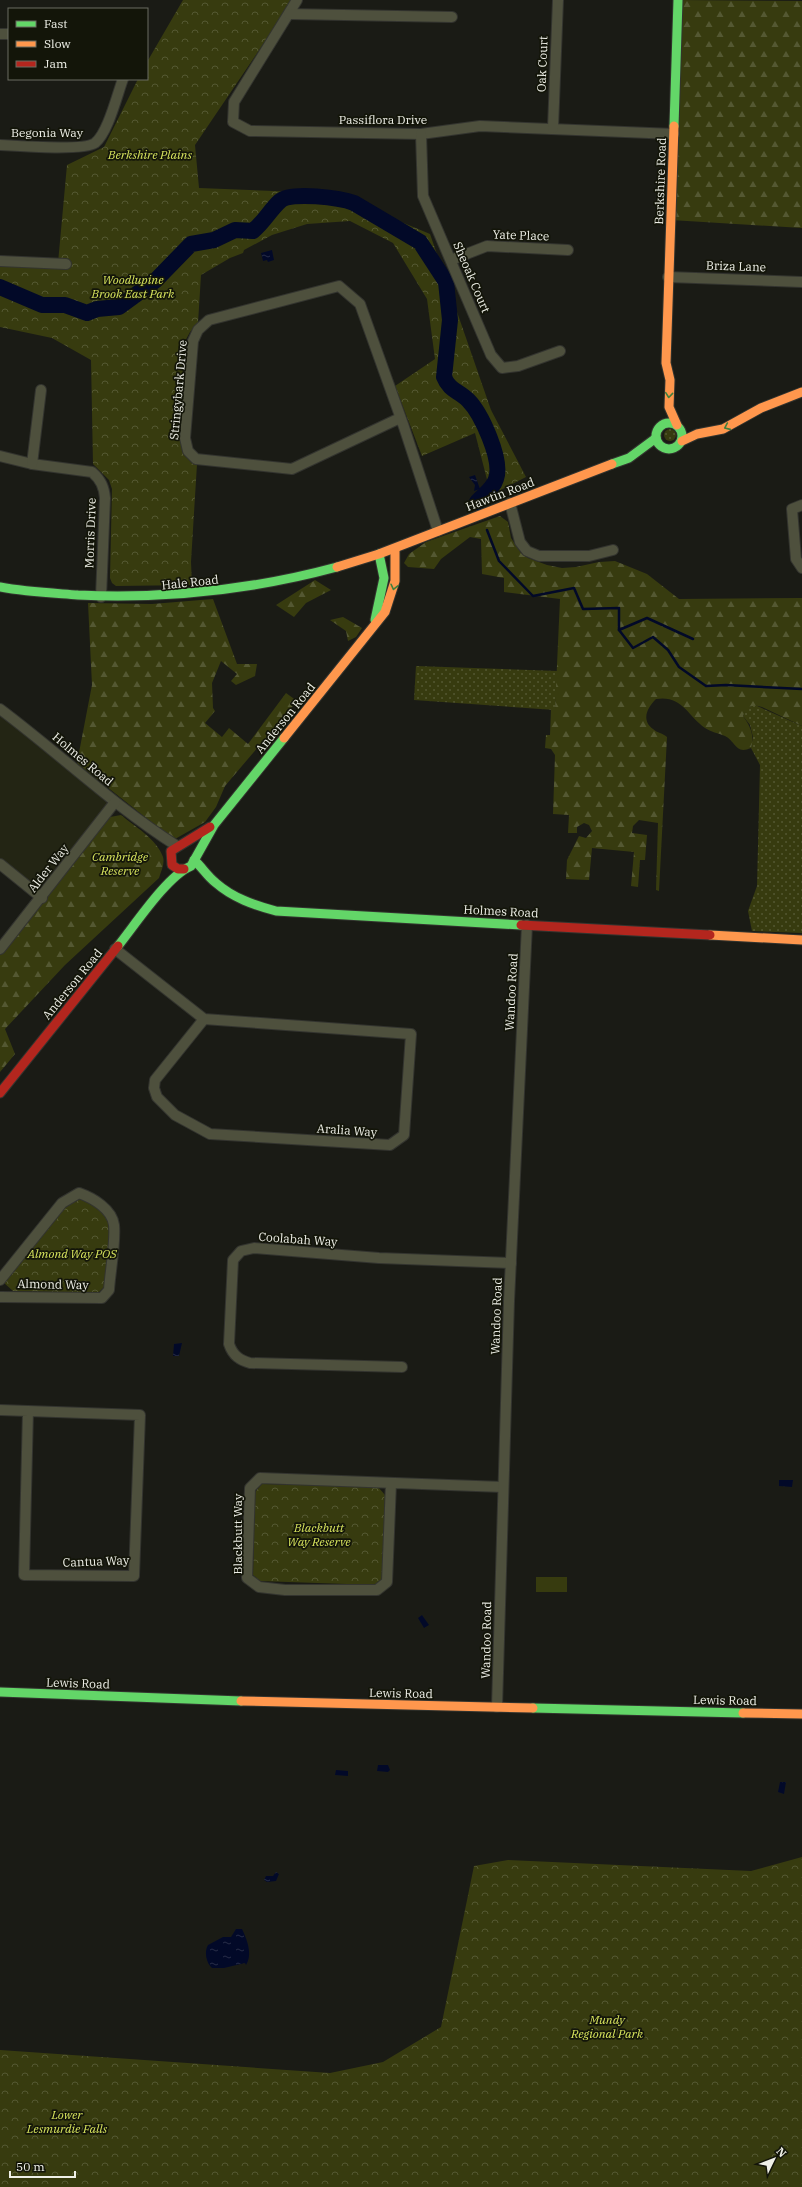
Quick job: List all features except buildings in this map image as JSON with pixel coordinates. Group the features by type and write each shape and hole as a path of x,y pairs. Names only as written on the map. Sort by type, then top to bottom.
{"street":[{"name":"Passiflora Drive","path":"297,0 234,102 233,122 250,131 421,134 480,126 674,134"},
{"name":"Oak Court","path":"553,128 558,0"},
{"name":"Berkshire Road","path":"678,0 666,363 670,380 669,407 678,426"},
{"path":"289,14 452,17"},
{"name":"Begonia Way","path":"0,145 81,148 94,144 104,132 123,80"},
{"name":"Sheoak Court","path":"421,134 423,196 491,355 502,368 518,366 560,351"},
{"name":"Yate Place","path":"451,260 487,246 568,250"},
{"path":"0,261 66,264"},
{"name":"Briza Lane","path":"668,277 802,282"},
{"name":"Stringybark Drive","path":"400,418 292,469 196,459 188,451 185,438 193,341 198,330 210,320 339,286 360,304 400,418 438,531"},
{"name":"Berkshire Road","path":"659,427 661,375 666,363"},
{"path":"32,464 41,390"},
{"path":"761,408 743,410 718,420 688,427 678,426 666,422 659,427 656,438 660,445 667,449 676,448 682,441 697,434 722,429 761,408 800,394"},
{"path":"678,426 683,433 682,441"},
{"name":"Hawtin Road","path":"629,458 656,438"},
{"name":"Hawtin Road","path":"379,554 629,458 652,454 667,449"},
{"name":"Morris Drive","path":"0,456 32,464 92,472 102,483 105,498 101,597"},
{"path":"510,503 520,542 527,551 539,556 589,556 613,550"},
{"path":"802,505 792,509 796,559 802,568"},
{"name":"Anderson Road","path":"0,1093 162,890 186,869 194,859 214,825 385,612 393,594 397,570 395,549"},
{"name":"Hale Road","path":"0,587 15,590 101,597 153,598 250,587 341,567 379,554"},
{"name":"Anderson Road","path":"373,626 384,578 379,554"},
{"name":"Holmes Road","path":"0,709 115,802 149,828 179,846"},
{"name":"Alder Way","path":"0,949 42,898 115,802"},
{"name":"Anderson Road","path":"162,890 171,860 171,851 214,825"},
{"name":"Holmes Road","path":"149,828 171,860"},
{"path":"179,846 190,849 194,859"},
{"name":"Holmes Road","path":"194,859 202,866 208,876"},
{"path":"171,860 178,870 186,869"},
{"path":"0,864 42,898"},
{"name":"Holmes Road","path":"186,869 208,876 238,899 258,907 276,911 802,940"},
{"name":"Wandoo Road","path":"497,1707 503,1487 527,925"},
{"path":"115,949 204,1019"},
{"name":"Aralia Way","path":"204,1019 411,1034 404,1135 390,1145 210,1134 175,1115 157,1096 154,1088 155,1080 204,1019"},
{"name":"Almond Way","path":"0,1280 62,1203 79,1193 91,1197 105,1209 114,1224 109,1290 102,1298 0,1297"},
{"name":"Coolabah Way","path":"402,1367 250,1363 236,1357 231,1352 229,1344 233,1260 241,1251 254,1248 379,1258 512,1263"},
{"name":"Cantua Way","path":"0,1410 28,1411 140,1415 134,1576 24,1575 28,1411"},
{"name":"Blackbutt Way","path":"391,1483 387,1582 377,1590 285,1590 259,1587 247,1578 250,1488 260,1478 503,1487"},
{"name":"Lewis Road","path":"0,1692 280,1702 802,1714"}],"shaded area":[{"path":"0,709 115,802 42,898 0,864"}],"green space":[{"path":"183,0 293,0 195,145 199,188 299,192 361,199 387,216 430,234 491,410 526,477 491,495 475,433 422,456 395,386 435,359 427,299 393,243 350,221 307,224 272,235 244,250 243,253 230,258 201,275 198,323 190,332 184,343 181,426 197,464 191,562 192,585 116,586 112,583 110,578 112,489 109,480 93,464 91,360 52,338 0,327 0,261 58,263 67,165 104,147 138,80 148,80 148,60"},
{"path":"678,0 802,1 802,228 671,220"},
{"path":"670,429 674,431 676,435 674,439 670,441 666,439 664,435 666,431"},
{"path":"500,516 508,522 511,538 521,553 528,558 547,565 562,568 615,561 647,574 679,599 802,598 802,726 762,707 750,707 746,710 743,716 751,731 752,743 751,748 742,750 739,749 729,738 705,728 684,707 672,700 656,699 648,710 646,718 649,725 667,737 659,891 656,890 658,823 639,820 633,826 632,833 647,835 645,860 640,860 638,887 631,886 634,852 592,848 589,880 566,879 567,860 579,836 586,838 592,831 589,825 584,823 577,827 577,833 568,833 569,815 553,814 555,755 551,749 545,748 546,735 550,735 551,709 555,709 560,599 504,592 504,578 482,574 481,539 470,537 441,559 434,569 408,567 404,563 409,554 426,542"},
{"path":"315,580 331,590 306,603 294,617 276,605"},
{"path":"213,599 237,664 257,664 255,676 236,685 231,681 237,674 221,661 212,683 213,708 215,711 205,723 222,737 229,728 248,744 286,693 297,701 225,786 216,807 205,822 175,839 160,829 77,763 92,685 88,603 152,604"},
{"path":"343,617 362,628 356,637 348,641 346,631 330,620"},
{"path":"416,666 558,671 555,710 414,700"},
{"path":"755,705 802,726 802,933 752,931 748,911 757,886 760,765 751,748 753,737 750,725 743,716 746,708"},
{"name":"Cambridge Reserve","path":"121,815 151,839 160,850 164,862 159,878 65,965 5,1029 15,1054 0,1072 0,954 110,817"},
{"name":"Almond Way POS","path":"79,1193 91,1197 114,1224 107,1284 98,1293 13,1291 3,1282 62,1203"},
{"name":"Blackbutt Way Reserve","path":"262,1484 378,1487 385,1495 383,1578 375,1585 260,1581 253,1575 255,1492"},
{"path":"536,1577 567,1577 567,1592 536,1592"},
{"name":"Mundy Regional Park","path":"802,1857 802,2187 0,2187 0,2050 330,2073 383,2062 441,2027 474,1866 508,1860 751,1871"}],"water":[{"path":"272,250 274,260 268,262 267,260 263,261 261,253"},
{"path":"475,475 480,489 474,491 475,485 469,477"},
{"path":"182,1343 179,1356 173,1356 174,1344"},
{"path":"779,1480 793,1480 792,1487 779,1486"},
{"path":"422,1615 429,1625 424,1628 418,1618"},
{"path":"378,1765 388,1765 390,1770 388,1772 377,1771"},
{"path":"336,1770 348,1771 348,1776 335,1775"},
{"path":"780,1782 786,1782 784,1794 778,1792"},
{"path":"276,1872 279,1874 276,1881 267,1882 264,1880 266,1876 273,1876"},
{"path":"236,1929 242,1929 247,1942 249,1957 246,1965 245,1963 224,1968 212,1968 206,1957 208,1945 223,1937 231,1937"}],"waterway":[{"path":"0,287 42,305 65,305 87,313 97,309 119,307 156,280 191,244 214,240 235,230 253,231 276,205 286,198 294,196 316,196 354,203 420,242 446,282 450,320 444,377 451,388 465,397 479,415 490,437 496,460 497,471 495,483 491,489 477,502"},
{"path":"487,530 499,561 533,596 574,588 583,609 619,608 619,630 647,618 693,639"},
{"path":"619,630 633,648 653,637 668,650 679,667 706,686 726,685 802,689"}],"traffic: fast":[{"path":"674,126 678,0"},
{"path":"669,423 679,426 682,436 679,446 669,449 659,446 656,436 659,426 669,423"},
{"path":"612,464 629,458 656,438"},
{"path":"375,620 384,578 379,554"},
{"path":"0,587 78,595 144,596 241,587 273,582 337,567"},
{"path":"118,946 162,890 182,871 191,866 214,825 284,738"},
{"path":"194,860 213,880 229,893 276,911 521,925"},
{"path":"0,1692 241,1701"},
{"path":"533,1708 743,1713"}],"traffic: slow":[{"path":"674,126 666,363 670,380 669,407 677,425"},
{"path":"682,441 697,434 723,429 761,408 802,392"},
{"path":"337,567 379,554 612,464"},
{"path":"284,738 385,612 395,581 395,549"},
{"path":"710,935 802,940"},
{"path":"241,1701 533,1708"},
{"path":"743,1713 802,1714"}],"traffic: jam":[{"path":"184,869 178,869 172,865 171,851 210,827"},
{"path":"521,925 710,935"},
{"path":"0,1093 118,946"}],"park label":[{"name":"Berkshire Plains","path":"150,154"},
{"name":"Woodlupine Brook East Park","path":"133,286"},
{"name":"Lower Lesmurdie Falls","path":"67,2121"}]}
